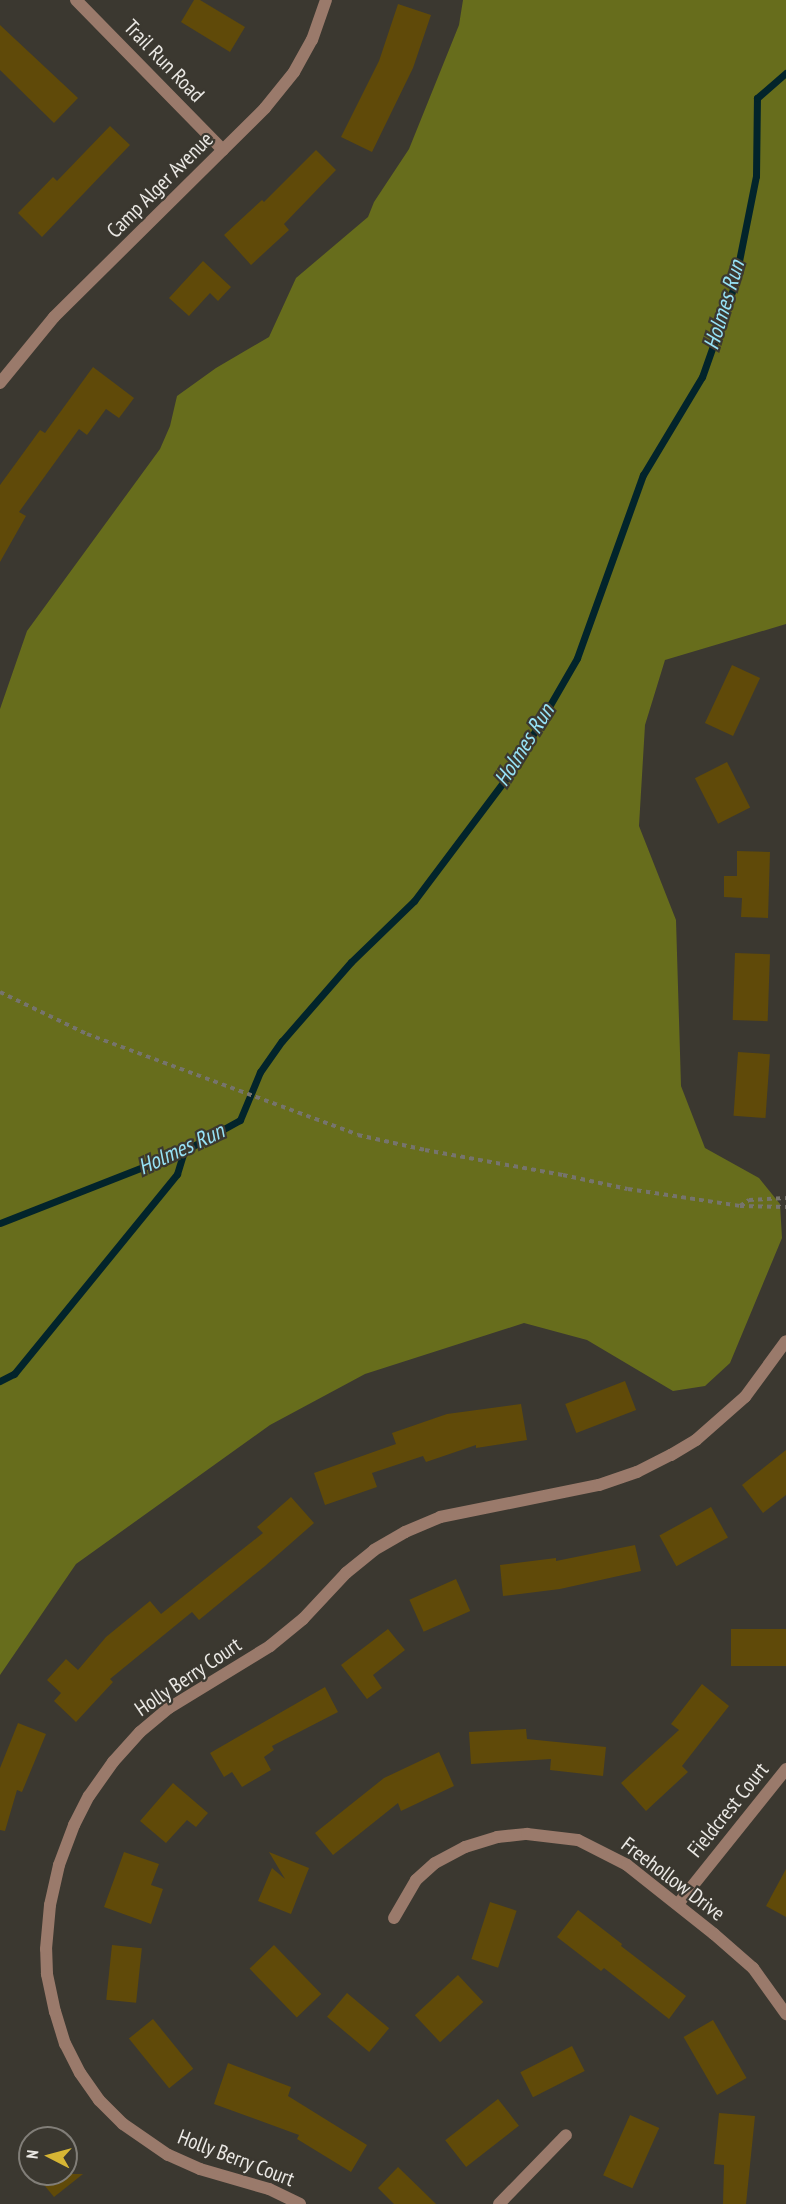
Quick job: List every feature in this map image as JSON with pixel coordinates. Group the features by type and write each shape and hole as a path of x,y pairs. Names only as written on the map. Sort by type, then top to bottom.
{"street":[{"name":"Trail Run Road","path":"76,0 223,150"},
{"name":"Camp Alger Avenue","path":"1,380 54,317 265,108 294,72 312,40 326,0"},
{"name":"Holly Berry Court","path":"300,2204 269,2189 200,2169 168,2155 123,2124 99,2100 80,2073 65,2044 55,2013 47,1974 46,1949 50,1905 59,1865 74,1825 89,1796 113,1762 140,1732 169,1708 270,1646 303,1619 346,1573 374,1550 405,1532 440,1517 599,1485 637,1472 671,1455 696,1440 745,1397 786,1341"},
{"name":"Fieldcrest Court","path":"678,1904 786,1769"},
{"name":"Freehollow Drive","path":"394,1918 416,1880 435,1863 465,1847 486,1840 527,1834 578,1840 598,1848 627,1865 678,1904 753,1968 786,2014"},
{"path":"499,2204 566,2135"}],"path":[{"path":"0,992 87,1034 358,1135 628,1189 748,1207 786,1207"},
{"path":"740,1206 749,1200 786,1198"}],"green space":[{"path":"463,0 786,0 786,624 665,660 645,725 639,826 676,920 681,1086 705,1148 759,1178 780,1204 782,1238 730,1363 705,1386 673,1391 587,1340 524,1323 365,1374 270,1425 76,1564 0,1675 0,709 27,631 160,449 170,426 177,396 216,368 269,337 296,278 368,217 374,202 409,149 459,25"}],"building":[{"path":"194,0 200,0 245,27 230,52 181,22"},
{"path":"398,4 431,15 413,68 372,152 341,137 379,61"},
{"path":"0,25 78,98 54,123 0,70"},
{"path":"110,126 130,145 42,237 18,213 53,177 57,181"},
{"path":"316,150 336,170 284,224 289,230 251,265 224,235 262,200 264,202"},
{"path":"203,261 231,287 218,301 210,293 189,316 169,298"},
{"path":"93,367 134,398 119,418 106,409 87,435 79,429 19,512 26,516 0,562 0,485 40,430 45,433"},
{"path":"732,665 760,678 733,736 705,723"},
{"path":"727,762 750,807 718,824 695,778"},
{"path":"737,851 770,852 768,918 741,917 742,898 724,897 724,876 737,876"},
{"path":"735,953 770,954 768,1021 733,1020"},
{"path":"738,1052 770,1054 765,1118 734,1116"},
{"path":"625,1381 636,1410 576,1433 565,1404"},
{"path":"521,1404 527,1440 476,1448 476,1445 426,1462 423,1456 372,1473 377,1487 325,1505 314,1473 396,1444 392,1433 447,1414"},
{"path":"786,1450 786,1495 763,1513 742,1485"},
{"path":"291,1497 314,1523 265,1566 199,1620 192,1612 110,1679 113,1682 76,1722 54,1701 61,1693 47,1680 66,1659 78,1670 106,1637 150,1601 161,1614 263,1533 257,1527"},
{"path":"711,1507 728,1538 676,1566 659,1536"},
{"path":"635,1545 641,1571 560,1589 503,1596 500,1565 556,1558 556,1561"},
{"path":"456,1579 470,1611 424,1632 409,1600"},
{"path":"388,1629 405,1650 373,1675 382,1688 367,1699 341,1665"},
{"path":"731,1629 786,1629 786,1666 731,1666"},
{"path":"702,1684 729,1706 682,1766 688,1772 646,1811 621,1783 679,1730 671,1724"},
{"path":"325,1687 338,1712 272,1746 274,1750 264,1757 271,1770 242,1787 232,1772 224,1777 210,1753"},
{"path":"18,1723 46,1734 22,1792 17,1790 5,1831 0,1830 0,1768"},
{"path":"526,1729 527,1739 606,1747 603,1776 550,1770 551,1759 471,1764 469,1732"},
{"path":"439,1752 454,1786 401,1811 398,1803 333,1855 315,1833 384,1778"},
{"path":"173,1783 208,1813 196,1827 187,1820 166,1843 140,1821"},
{"path":"124,1852 159,1864 151,1885 163,1889 151,1924 104,1907"},
{"path":"269,1852 309,1868 291,1914 258,1901 272,1868 285,1879"},
{"path":"786,1869 786,1917 766,1906"},
{"path":"490,1902 517,1911 498,1968 471,1959"},
{"path":"578,1910 686,1996 669,2019 604,1968 601,1971 557,1937"},
{"path":"112,1945 142,1948 136,2003 106,2000"},
{"path":"274,1945 321,1994 297,2018 250,1969"},
{"path":"458,1975 483,2002 440,2042 415,2015"},
{"path":"347,1993 389,2028 369,2052 327,2017"},
{"path":"153,2019 193,2069 169,2088 129,2039"},
{"path":"713,2020 746,2078 717,2095 684,2037"},
{"path":"572,2046 585,2071 533,2097 520,2072"},
{"path":"228,2063 291,2087 288,2096 367,2145 351,2172 297,2139 299,2135 214,2104"},
{"path":"498,2099 519,2126 466,2167 445,2140"},
{"path":"719,2113 755,2116 746,2204 723,2204 724,2165 714,2164"},
{"path":"630,2115 659,2128 632,2188 603,2175"},
{"path":"398,2167 436,2204 394,2204 378,2188"},
{"path":"45,2186 68,2186 54,2197"}],"waterway":[{"name":"Holmes Run","path":"0,1223 184,1151 240,1120 260,1072 282,1041 351,962 414,901 513,769 577,658 643,475 702,377 734,286 756,176 757,98 786,73"},
{"path":"0,1381 14,1374 177,1174 184,1151"}]}
